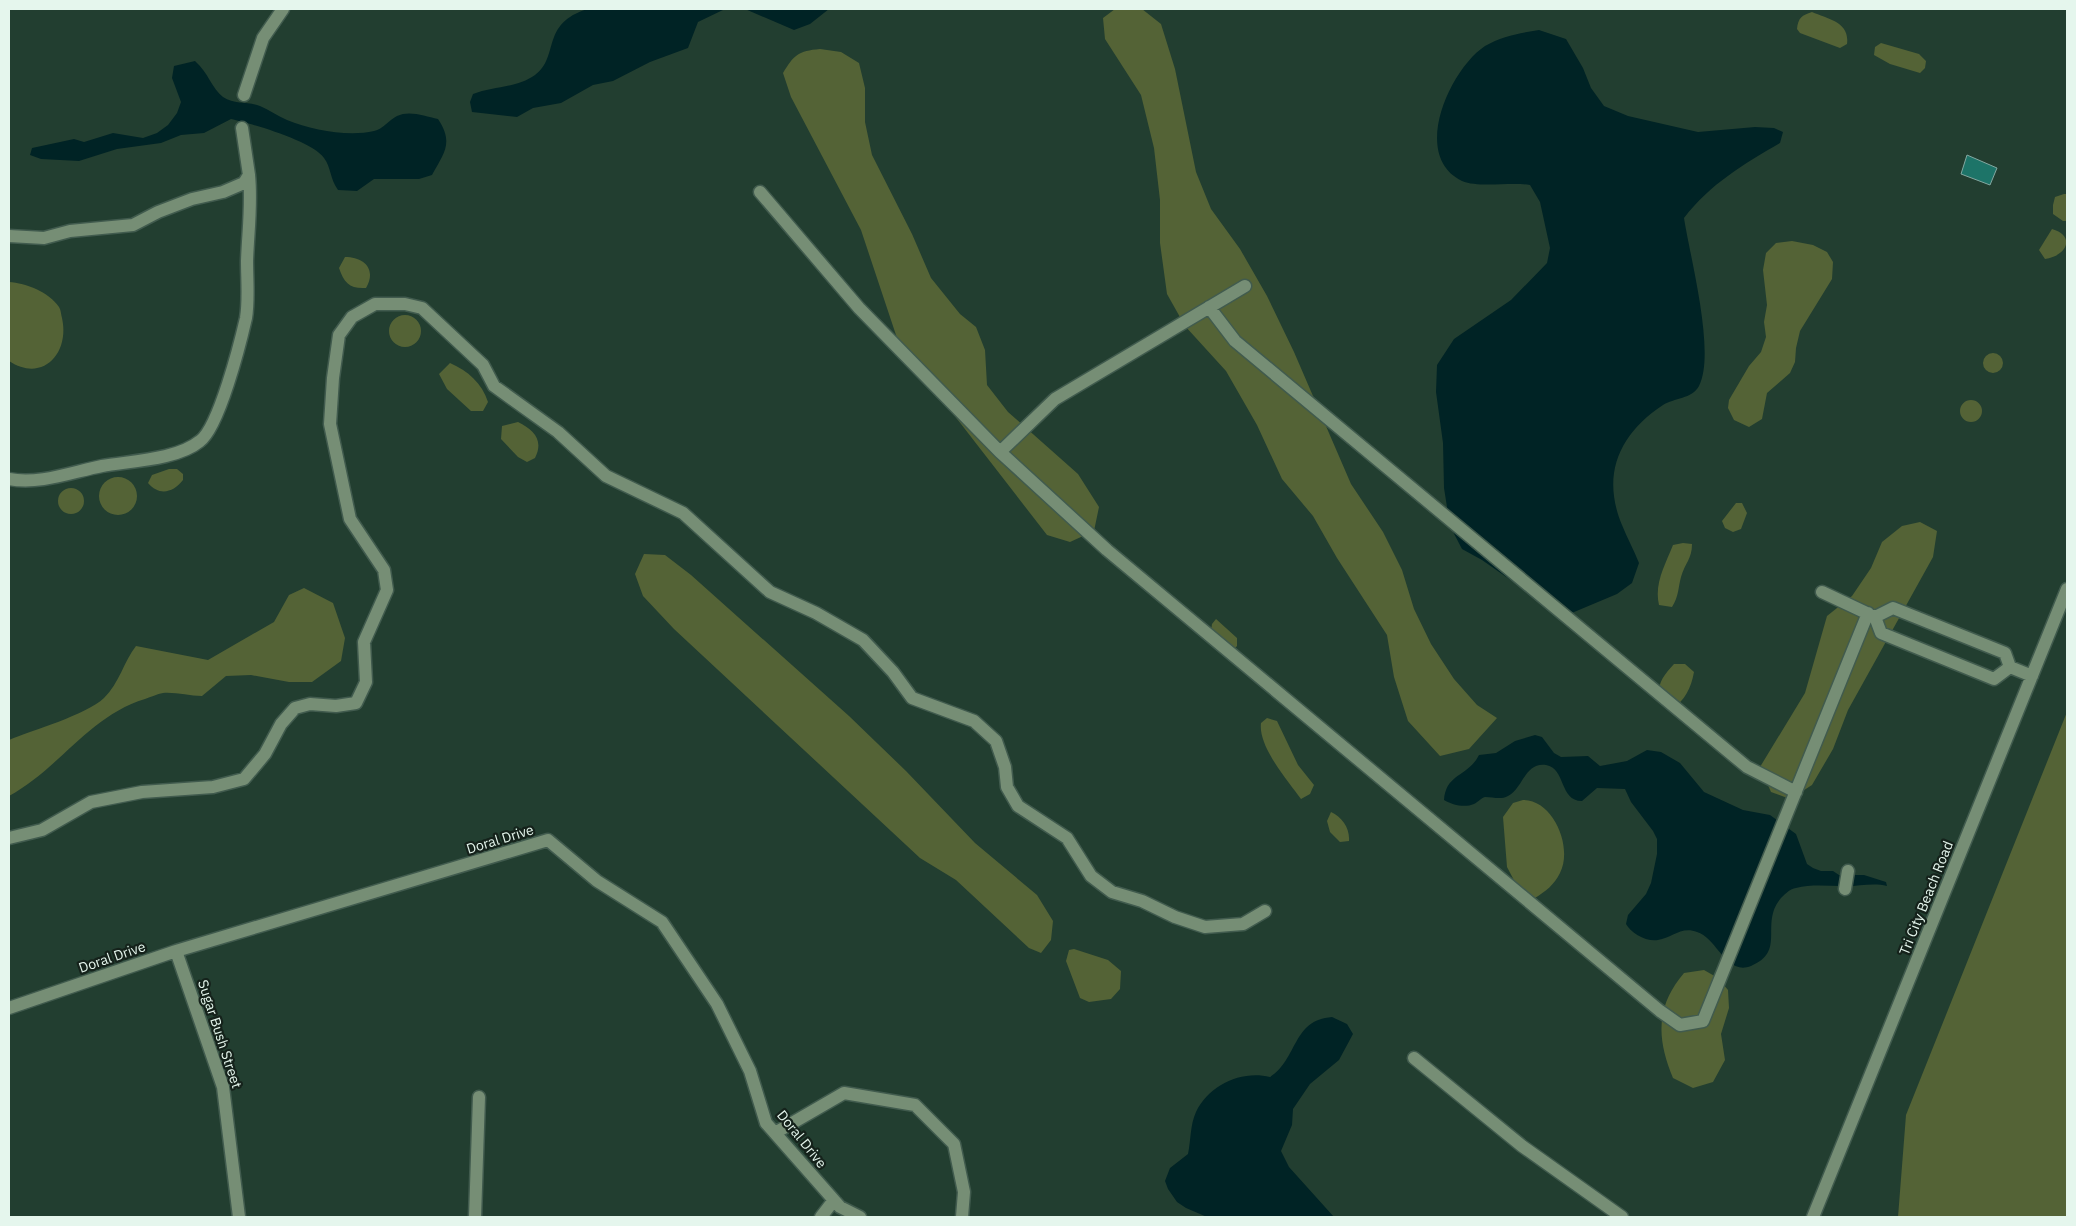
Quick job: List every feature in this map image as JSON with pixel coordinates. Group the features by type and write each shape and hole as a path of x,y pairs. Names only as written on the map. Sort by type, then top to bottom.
{"street":[{"path":"244,95 263,38 284,9"},
{"path":"9,479 23,482 43,479 166,455 200,442 211,429 226,389 246,317 252,202 242,128"},
{"path":"9,236 44,238 70,231 133,225 184,202 222,192 244,183 248,175"},
{"path":"760,192 859,308 1000,452 1107,550 1660,1011 1680,1025 1704,1021 1796,792 1871,615 1893,608 2004,653 2010,667 2032,676"},
{"path":"1000,452 1055,399 1245,286"},
{"path":"9,838 42,830 91,802 142,792 213,787 244,780 265,754 281,724 295,708 310,704 336,706 356,704 366,682 364,642 387,590 384,570 350,519 330,424 333,378 339,335 352,317 375,304 404,304 422,308 483,365 494,386 558,432 606,476 683,513 747,574 770,592 816,613 863,640 893,672 912,698 974,721 996,741 1004,767 1007,787 1018,806 1067,838 1091,876 1112,892 1142,901 1175,917 1205,927 1243,924 1265,911"},
{"path":"1209,307 1235,341 1747,767 1796,792"},
{"name":"Tri City Beach Road","path":"1814,1217 2067,589"},
{"path":"1822,592 1871,615 1881,633 1994,679 2010,667"},
{"name":"Doral Drive","path":"9,1008 176,951 548,840 597,881 662,922 717,1004 750,1071 766,1123 840,1207 860,1217"},
{"path":"1845,889 1848,871"},
{"name":"Sugar Bush Street","path":"176,951 223,1087 239,1217"},
{"path":"1414,1058 1522,1146 1622,1217"},
{"path":"776,1134 844,1093 915,1105 954,1144 964,1192 962,1217"},
{"path":"475,1217 479,1097"},
{"path":"820,1217 834,1200"}],"green space":[{"path":"1115,9 1142,9 1161,24 1175,69 1196,172 1211,209 1240,249 1267,296 1294,352 1351,484 1383,532 1402,570 1414,609 1431,644 1454,679 1477,705 1497,718 1469,749 1440,756 1408,721 1394,677 1387,635 1337,558 1313,516 1282,479 1257,425 1226,371 1185,326 1167,294 1160,243 1160,200 1154,148 1141,95 1105,39 1103,18"},
{"path":"1812,12 1837,22 1845,31 1847,44 1840,48 1800,33 1797,29 1798,22 1803,16"},
{"path":"1881,43 1919,54 1926,61 1925,68 1920,73 1890,64 1874,55 1875,47"},
{"path":"820,49 841,52 859,63 865,88 865,122 872,155 912,234 931,278 960,314 976,327 985,350 987,385 1008,412 1078,474 1099,507 1094,531 1070,542 1047,535 899,344 861,230 791,97 783,73 797,55 806,51"},
{"path":"2067,194 2067,221 2063,221 2053,214 2055,197"},
{"path":"2052,229 2064,236 2066,246 2059,254 2045,259 2039,250"},
{"path":"1792,241 1813,245 1827,252 1833,262 1832,279 1800,331 1795,362 1790,373 1767,393 1762,419 1749,427 1734,420 1728,408 1729,400 1749,366 1761,352 1766,337 1764,322 1767,305 1763,270 1766,253 1776,243"},
{"path":"345,257 358,259 367,265 370,275 366,288 352,286 343,278 339,268"},
{"path":"9,282 37,289 60,308 63,331 62,343 51,361 42,367 32,369 21,367 9,361"},
{"path":"405,315 416,320 421,331 416,342 405,347 394,342 389,331 394,320"},
{"path":"1993,353 2000,356 2003,363 2000,370 1993,373 1986,370 1983,363 1986,356"},
{"path":"450,363 463,370 478,383 488,402 483,411 471,411 447,389 439,374"},
{"path":"1971,400 1979,403 1982,411 1979,419 1971,422 1963,419 1960,411 1963,403"},
{"path":"518,422 529,428 538,441 538,452 535,458 527,462 518,457 501,439 502,426"},
{"path":"169,469 177,469 183,474 183,480 175,488 161,491 148,483 152,475"},
{"path":"118,477 132,482 137,496 132,510 118,515 104,510 99,496 104,482"},
{"path":"71,488 80,492 84,501 80,510 71,514 62,510 58,501 62,492"},
{"path":"1736,503 1742,503 1747,513 1741,529 1733,532 1725,528 1722,521"},
{"path":"1920,522 1937,531 1933,557 1848,710 1833,749 1812,785 1790,799 1771,792 1760,767 1805,693 1827,616 1852,596 1871,568 1882,542 1902,526"},
{"path":"1692,544 1692,549 1681,577 1676,599 1672,607 1659,605 1659,582 1664,567 1673,545"},
{"path":"644,554 665,555 691,575 849,716 906,771 975,843 1037,895 1053,921 1051,940 1041,953 1029,948 956,880 920,858 674,629 643,596 635,574"},
{"path":"304,588 333,603 345,638 341,661 312,682 289,682 251,675 226,676 202,696 163,693 145,699 125,707 107,718 27,785 9,796 9,740 72,716 96,704 114,686 136,646 208,660 274,622 289,595"},
{"path":"1216,619 1237,638 1237,646 1231,652 1211,631 1212,624"},
{"path":"1674,664 1685,664 1694,672 1687,693 1672,710 1660,703 1659,691 1663,677"},
{"path":"2067,712 2067,1217 1898,1217 1906,1115"},
{"path":"1267,718 1277,721 1298,765 1314,785 1310,794 1301,799 1281,773 1264,742 1261,723"},
{"path":"1523,800 1534,802 1544,808 1552,817 1558,827 1564,851 1563,863 1558,877 1543,893 1535,898 1517,886 1507,867 1503,817 1513,803"},
{"path":"1331,812 1339,817 1344,824 1348,832 1349,841 1340,842 1330,832 1327,821"},
{"path":"1074,949 1108,960 1121,971 1120,989 1111,999 1089,1002 1080,998 1066,961 1069,950"},
{"path":"1704,970 1718,978 1728,990 1729,1008 1721,1034 1725,1060 1713,1082 1693,1088 1673,1078 1664,1050 1662,1024 1668,998 1684,973"}],"water":[{"path":"588,9 725,9 698,22 688,48 650,62 613,81 593,85 561,103 533,108 517,117 472,112 470,102 473,94 513,85 535,75 547,59 557,31 563,23 573,15"},
{"path":"745,9 829,9 810,24 794,30"},
{"path":"1539,30 1566,39 1583,68 1591,88 1604,106 1628,116 1698,132 1755,127 1774,128 1783,132 1780,143 1716,185 1684,218 1700,304 1705,351 1699,386 1687,396 1663,405 1648,416 1635,429 1618,457 1613,489 1616,507 1639,563 1632,583 1617,594 1567,615 1548,606 1482,560 1462,549 1450,526 1444,488 1443,443 1436,392 1437,365 1454,339 1511,300 1547,263 1550,248 1540,202 1530,185 1469,183 1462,181 1447,169 1439,153 1437,133 1441,113 1459,73 1472,57 1485,46 1505,37"},
{"path":"195,61 223,97 232,101 260,106 287,120 307,127 342,133 364,133 380,128 402,114 417,114 438,119 443,127 446,148 432,175 419,179 374,179 357,191 338,190 324,158 307,145 281,134 231,119 204,133 181,135 161,143 117,149 79,161 41,159 30,155 32,148 74,139 84,142 113,133 143,138 157,133 168,125 177,113 181,102 172,78 174,66"},
{"path":"1535,735 1542,737 1554,753 1561,757 1588,756 1600,766 1627,761 1647,750 1661,752 1680,763 1704,792 1743,810 1770,815 1796,834 1807,864 1813,868 1821,871 1833,871 1839,875 1864,875 1886,882 1887,886 1876,884 1813,886 1790,890 1781,898 1775,908 1772,917 1771,945 1768,953 1762,960 1742,968 1728,961 1710,941 1697,932 1681,931 1658,940 1644,938 1635,934 1626,924 1628,915 1646,894 1651,883 1657,854 1657,839 1631,802 1625,789 1597,788 1582,801 1575,800 1569,796 1557,772 1552,767 1539,765 1529,771 1508,796 1500,798 1485,797 1467,806 1455,805 1444,800 1449,785 1469,768 1479,755 1496,753 1515,741"},
{"path":"1332,1017 1347,1024 1353,1034 1339,1060 1310,1084 1293,1109 1292,1125 1281,1151 1289,1167 1334,1217 1207,1217 1177,1202 1165,1181 1170,1168 1188,1154 1193,1122 1202,1102 1217,1087 1237,1078 1259,1075 1270,1077 1286,1060 1296,1041 1309,1025"}],"building":[{"path":"1967,155 1997,168 1990,185 1961,174"}]}
